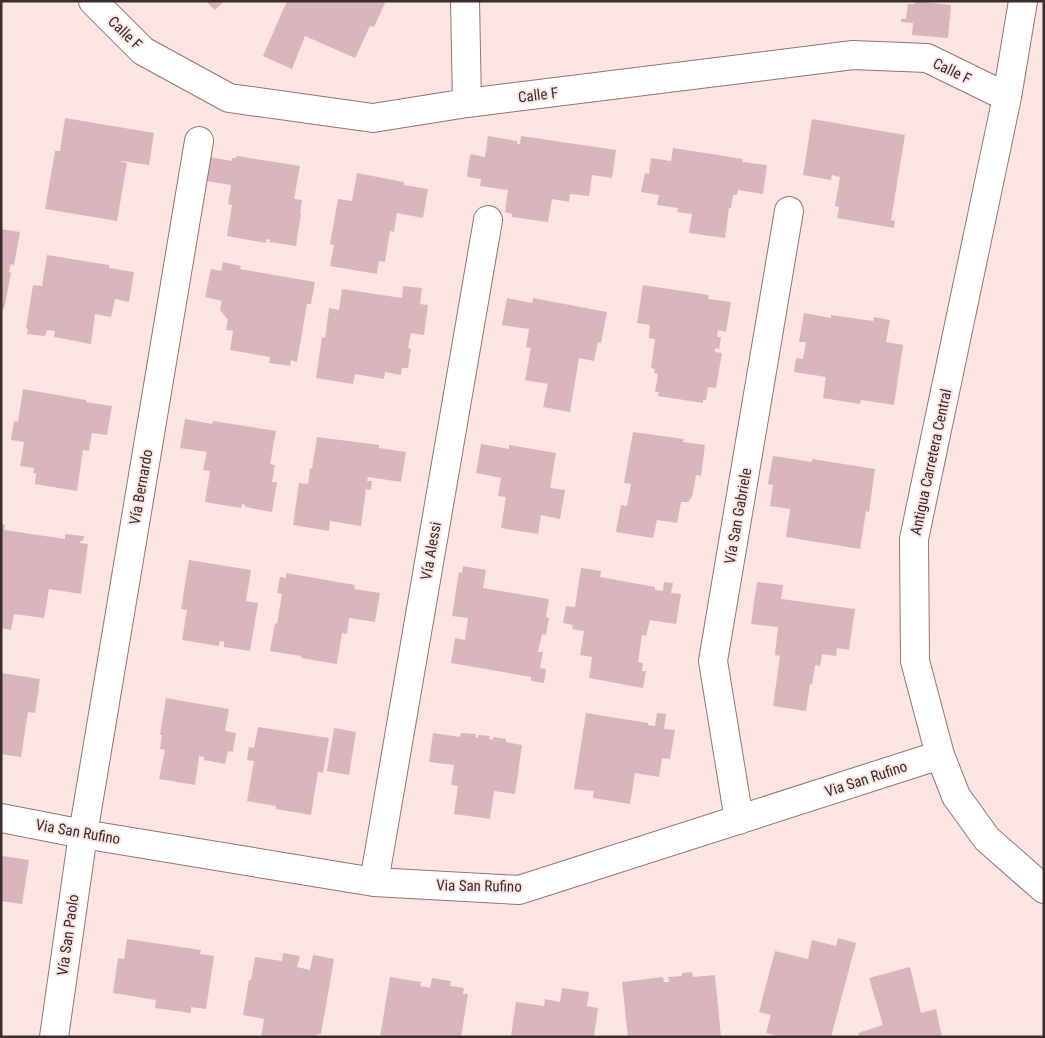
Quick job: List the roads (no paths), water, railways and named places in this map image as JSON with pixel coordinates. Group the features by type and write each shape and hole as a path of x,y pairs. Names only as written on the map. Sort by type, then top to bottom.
{"street":[{"name":"Calle F","path":"92,1 143,51 229,98 373,118 467,103 853,56 927,58 1007,97"},
{"path":"465,1 467,103"},
{"name":"Antigua Carretera Central","path":"1023,1 1007,97 914,539 915,661 940,755 956,796 987,839 1044,889"},
{"name":"Vía Bernardo","path":"83,834 199,141"},
{"name":"Vía San Gabriele","path":"739,820 714,661 789,211"},
{"name":"Vía Alessi","path":"374,882 488,220"},
{"name":"Via San Rufino","path":"1,818 83,834 374,882 519,890 940,755"},
{"name":"Vía San Paolo","path":"54,1037 83,834"}]}
